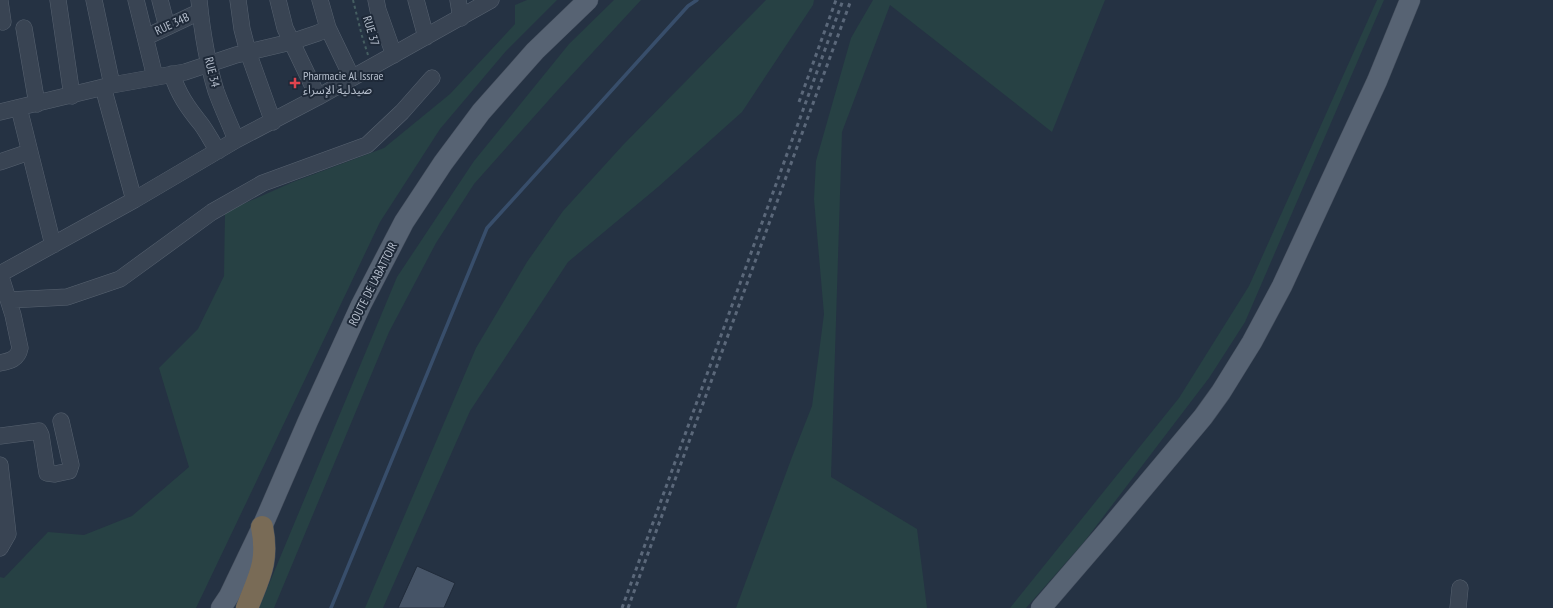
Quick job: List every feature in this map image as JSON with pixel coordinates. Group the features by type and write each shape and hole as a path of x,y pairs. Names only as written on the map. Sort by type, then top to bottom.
{"highway":[{"path":"247,608 263,567 265,544 262,527"}],"main road":[{"name":"ROUTE DE L’ABATTOIR","path":"222,608 262,527 361,305 404,222 443,163 481,112 535,52 588,0"},
{"path":"1041,608 1203,417 1237,368 1282,286 1377,81 1410,0"}],"street":[{"path":"58,0 72,96"},
{"path":"94,0 108,86 134,200"},
{"path":"136,0 156,77"},
{"path":"160,0 167,27"},
{"path":"238,0 242,29 248,52 273,122"},
{"path":"278,0 285,28 318,97"},
{"path":"320,0 328,28 352,78"},
{"path":"376,0 394,56"},
{"path":"416,0 426,37"},
{"path":"458,0 461,18"},
{"path":"0,363 13,359 19,353 20,348 9,300 1,278 53,245 134,200 236,140 273,122 373,66 394,56 491,0"},
{"path":"0,1 3,22"},
{"name":"RUE 34B","path":"146,37 167,27 199,6"},
{"name":"RUE 34","path":"199,6 217,92 236,140"},
{"path":"24,28 37,104"},
{"path":"0,112 72,96 108,86 185,72 223,59 291,42 328,28"},
{"path":"172,74 182,98 218,151"},
{"path":"9,300 67,297 120,279 212,212 263,183 367,145 402,112 432,78"},
{"path":"19,108 53,245"},
{"path":"0,162 29,152"},
{"path":"0,436 38,432 41,436 47,472 55,474 69,471 71,465 61,421"},
{"path":"0,464 8,534 0,548"},
{"path":"1458,608 1460,588"}],"path":[{"name":"RUE 37","path":"353,0 362,36 373,66"}],"green space":[{"path":"527,0 557,0 506,51 440,129 380,222 196,608 0,608 0,577 4,578 48,532 84,535 132,516 189,467 159,368 198,329 224,276 225,212 293,182 384,148 450,94 515,24 515,5"},
{"path":"614,0 641,0 474,184 436,243 389,332 274,608 259,608 397,277 474,161 569,44"},
{"path":"766,0 814,0 813,5 742,112 658,187 568,262 470,411 383,608 365,608 476,348 527,262 563,211 623,145"},
{"path":"873,0 1105,0 1052,132 890,5 842,132 831,477 917,529 927,608 736,608 812,406 824,314 814,199 816,161 851,38"},
{"path":"1377,0 1384,0 1245,322 1209,378 1084,542 1026,608 1010,608 1179,398 1249,286"}],"building":[{"path":"417,566 455,583 444,608 398,608"}],"waterway":[{"path":"331,608 487,228 688,6 697,0"}],"railway":[{"path":"799,102 836,0"},
{"path":"622,608 843,0"},
{"path":"628,608 851,0"}],"place":[{"name":"Pharmacie Al Issrae صيدلية الإسراء","path":"295,83"}]}
